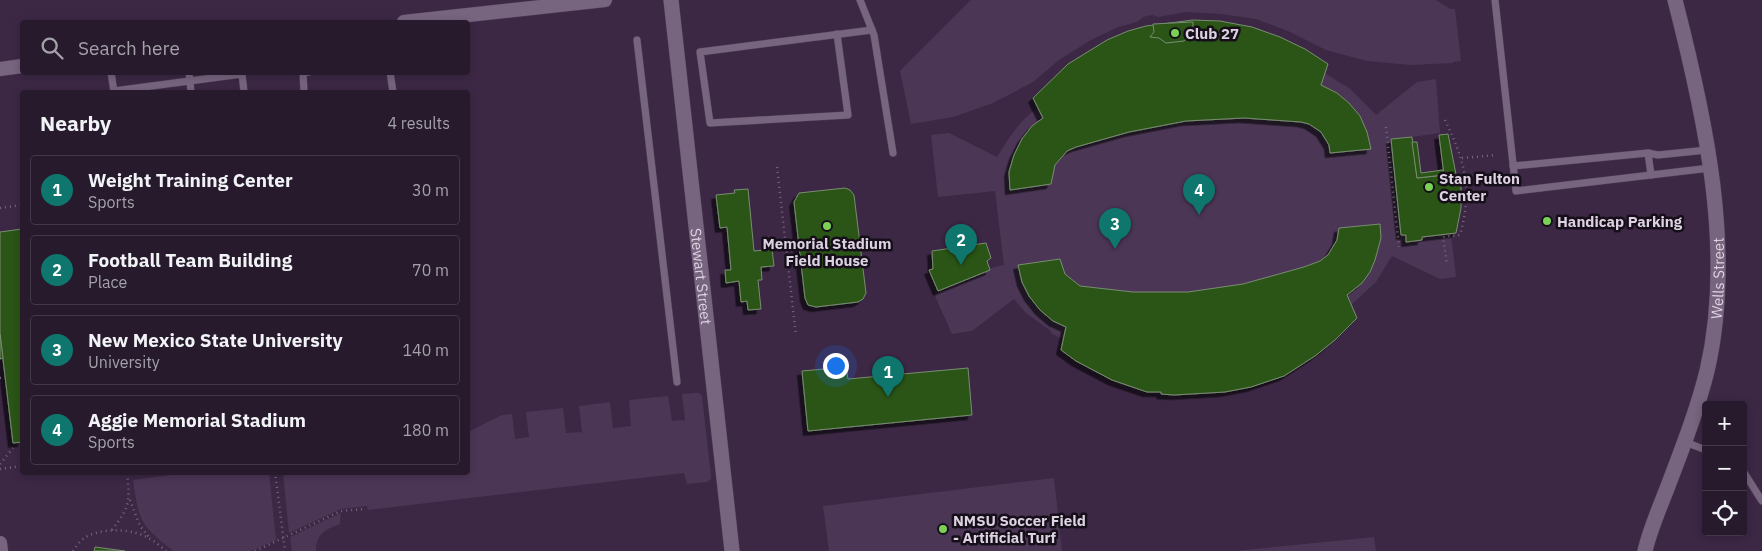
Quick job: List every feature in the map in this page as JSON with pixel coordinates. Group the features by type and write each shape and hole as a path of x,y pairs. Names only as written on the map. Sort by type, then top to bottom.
{"street":[{"path":"422,20 605,0"},
{"name":"Stewart Street","path":"671,0 732,551"},
{"name":"Wells Street","path":"1645,551 1685,442 1707,371 1715,320 1717,246 1710,168 1697,94 1675,0"},
{"path":"0,69 20,66"},
{"path":"0,543 1,551"}],"lane":[{"path":"860,0 872,30 894,153"},
{"path":"1495,0 1516,191 1710,168"},
{"path":"836,34 848,115 710,123 700,52 836,34 872,30"},
{"path":"637,40 677,382"},
{"path":"111,75 114,90"},
{"path":"189,75 191,90"},
{"path":"128,90 235,75"},
{"path":"242,75 244,90"},
{"path":"303,75 304,90"},
{"path":"390,75 393,90"},
{"path":"1513,166 1648,153 1658,156 1707,150"},
{"path":"1648,153 1651,175"},
{"path":"1685,442 1702,448"},
{"path":"1747,477 1762,500"}],"path":[{"path":"1445,120 1462,158 1467,183 1467,204 1460,235 1443,237 1448,265"},
{"path":"1386,127 1399,247"},
{"path":"1462,158 1497,154"},
{"path":"777,166 796,336"},
{"path":"0,208 20,205"},
{"path":"786,251 800,250"},
{"path":"0,378 5,377"},
{"path":"0,464 13,448"},
{"path":"0,468 20,466"},
{"path":"127,475 130,499 140,526 150,538 166,551"},
{"path":"275,475 285,551"},
{"path":"112,530 126,512 130,499"},
{"path":"256,551 341,511 364,509"},
{"path":"73,551 82,539 93,534 112,530 135,532 150,538"}],"shaded area":[{"path":"0,0 1762,0 1762,551 0,551"},
{"path":"971,0 1436,0 1450,9 1455,9 1461,61 1411,65 1367,61 1326,50 1288,31 1256,19 1186,12 1158,17 1152,15 1143,17 1137,22 1118,27 1091,40 1059,60 1033,82 993,103 953,117 911,124 900,71"},
{"path":"1220,21 1277,36 1315,56 1328,64 1326,74 1349,88 1376,115 1417,82 1436,79 1440,133 1391,140 1401,235 1406,235 1406,242 1422,240 1422,237 1451,234 1456,277 1440,279 1392,256 1376,282 1352,304 1357,318 1314,356 1279,378 1210,393 1187,395 1161,394 1160,392 1133,388 1108,378 1061,350 1063,340 1026,313 1014,299 972,331 952,334 934,294 994,267 1004,265 995,191 938,197 931,135 949,133 997,157 1020,124 1038,108 1033,98 1068,64 1107,40 1128,31"},
{"path":"699,393 702,396 711,476 711,479 707,482 687,484 684,473 368,510 367,506 341,509 289,533 283,475 470,475 470,431 502,415 512,414 515,439 529,437 526,412 563,408 566,433 582,432 579,406 610,402 613,428 631,426 629,400 668,396 672,421 685,420 682,394"},
{"path":"171,475 269,475 276,540 251,551 173,551 146,527 138,508 133,480"},
{"name":"NMSU Soccer Field - Artificial Turf","path":"1054,478 1062,551 829,551 823,506"},
{"path":"341,513 340,524 330,528 320,536 316,545 316,551 292,551 290,537"},
{"path":"1374,537 1376,551 1236,551"}],"building":[{"path":"1193,20 1220,21 1252,27 1305,49 1328,64 1321,85 1337,93 1360,116 1367,132 1371,149 1330,153 1329,145 1321,132 1309,124 1301,122 1244,118 1186,121 1129,132 1076,147 1067,151 1055,165 1051,184 1010,190 1009,172 1014,155 1022,139 1032,126 1043,118 1033,98 1068,64 1107,40 1128,31 1146,26"},
{"name":"Club 27","path":"1193,22 1193,27 1197,31 1184,41 1166,43 1159,38 1150,37 1154,32 1153,24"},
{"name":"Stan Fulton Center","path":"1448,134 1457,179 1461,179 1461,208 1456,233 1422,237 1422,240 1406,242 1406,235 1401,235 1391,139 1412,137 1417,178 1444,175 1439,135"},
{"path":"1412,142 1417,142 1421,173 1443,170 1444,175 1417,178"},
{"name":"Memorial Stadium Field House","path":"845,188 854,195 866,293 863,299 858,302 816,307 808,305 805,298 794,202 799,193"},
{"path":"748,189 754,251 772,249 774,266 761,267 762,280 758,280 761,309 748,310 747,301 741,302 739,281 726,283 725,270 731,270 727,227 720,228 716,195 735,193 734,190"},
{"path":"1380,224 1381,238 1370,272 1362,283 1347,295 1357,318 1335,340 1315,356 1284,376 1251,387 1225,392 1174,395 1161,394 1161,392 1147,392 1112,380 1076,361 1061,350 1066,327 1053,321 1040,310 1029,296 1022,282 1018,265 1060,259 1065,274 1080,286 1133,292 1188,292 1243,284 1304,267 1320,261 1328,255 1337,240 1339,228"},
{"path":"20,229 20,442 13,443 0,334 0,232"},
{"path":"986,243 991,258 987,261 990,270 938,291 929,270 933,269 932,251"},
{"path":"0,334 3,358 0,359"},
{"path":"846,367 848,379 968,368 972,415 808,431 802,371"},
{"path":"95,547 125,551 94,551"}],"place":[{"name":"Club 27","path":"1175,33"},
{"name":"Stan Fulton Center","path":"1429,187"},
{"name":"Aggie Memorial Stadium","path":"1199,215"},
{"name":"Handicap Parking","path":"1547,221"},
{"name":"Memorial Stadium Field House","path":"827,226"},
{"name":"New Mexico State University","path":"1115,249"},
{"name":"Football Team Building","path":"961,265"},
{"name":"Weight Training Center","path":"888,397"},
{"name":"NMSU Soccer Field - Artificial Turf","path":"943,529"}]}
